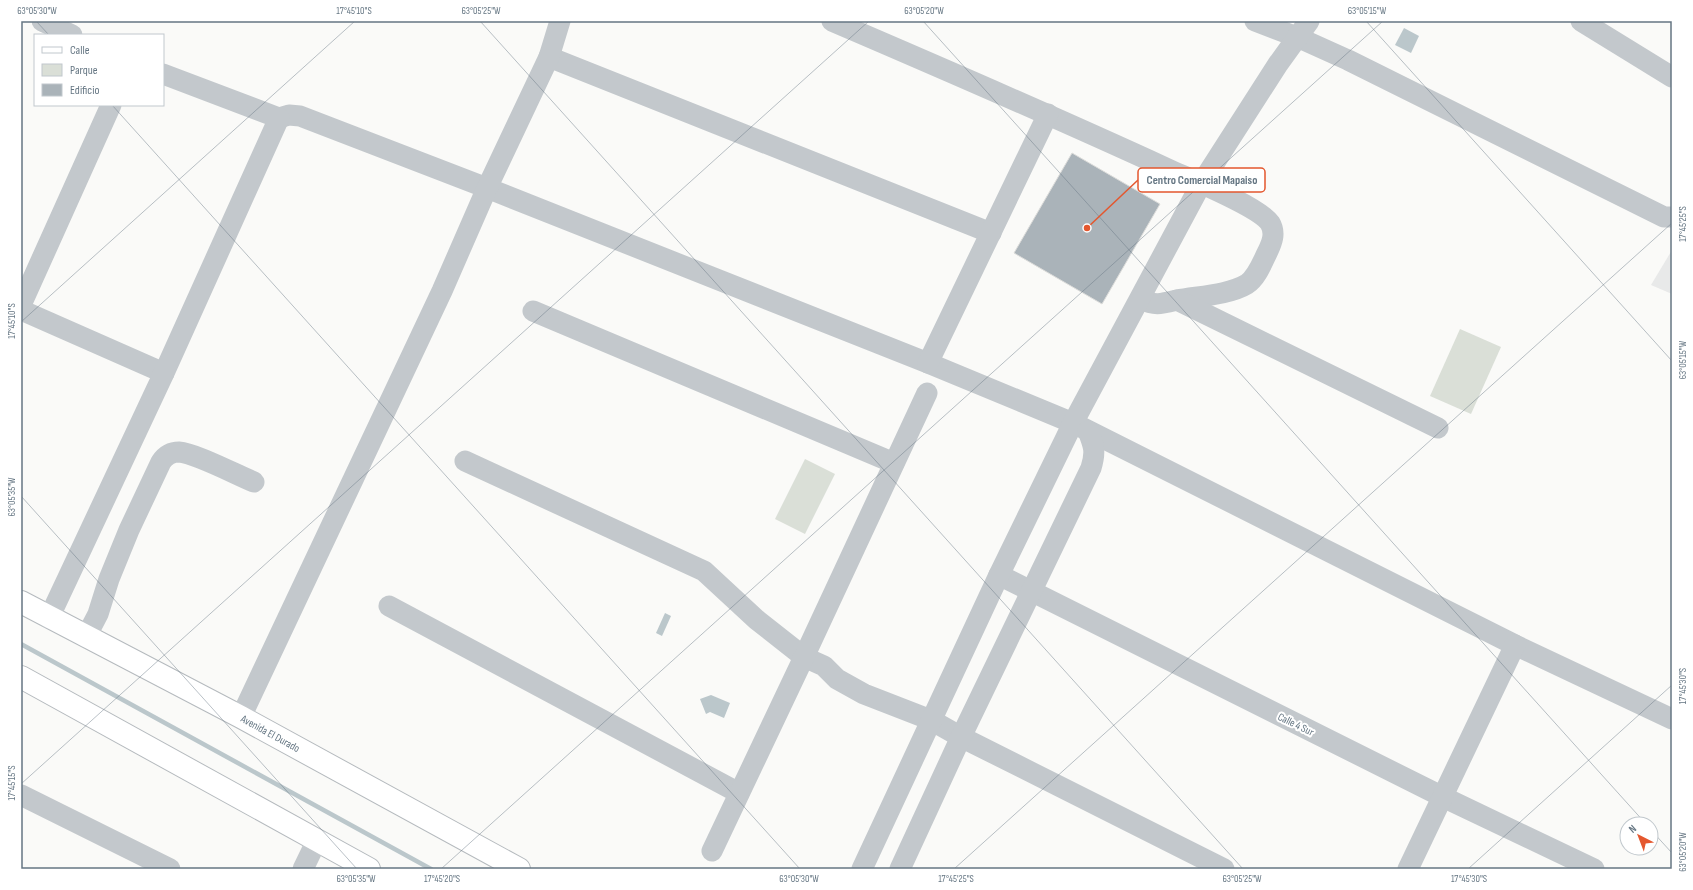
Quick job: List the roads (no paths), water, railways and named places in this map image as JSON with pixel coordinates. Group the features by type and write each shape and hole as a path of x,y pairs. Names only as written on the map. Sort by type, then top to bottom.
{"main road":[{"name":"Avenida El Durado","path":"21,602 49,618 241,717 519,869"},
{"path":"23,683 369,869"}],"street":[{"path":"42,21 70,34"},
{"path":"241,717 442,291 487,188 549,57 560,21"},
{"path":"832,21 1048,114 1249,206 1270,223 1274,235 1272,245 1255,275 1247,284 1229,291 1158,304 1150,304 1140,299"},
{"path":"1255,21 1303,29 1348,60 1664,217 1672,217"},
{"path":"1581,21 1672,77"},
{"path":"862,869 999,574 1080,427 1140,299 1201,184 1303,29"},
{"path":"549,57 991,234"},
{"path":"164,74 279,118 289,114 300,116 487,188 928,363 1080,427 1515,645 1672,720"},
{"path":"21,305 111,106"},
{"path":"928,363 1048,114"},
{"path":"49,618 164,373 279,118"},
{"path":"1177,300 1438,428"},
{"path":"21,310 164,373"},
{"path":"533,311 894,463"},
{"path":"712,850 927,393"},
{"path":"900,869 961,737 1091,468 1095,454 1093,443 1080,427"},
{"path":"86,637 98,614 109,579 129,530 157,469 165,457 178,452 190,455 254,482"},
{"path":"465,461 704,571 757,620 804,657 824,666 842,668 869,680 891,696 903,709 931,720 961,737 1224,869"},
{"name":"Calle 4 Sur","path":"999,574 1031,592 1442,797 1594,869"},
{"path":"390,606 739,794"},
{"path":"1408,869 1515,645"},
{"path":"21,795 170,869"},
{"path":"303,869 317,840"}],"waterway":[{"path":"21,644 431,869"}],"place":[{"name":"Centro Comercial Mapaiso","path":"1087,228"}]}
